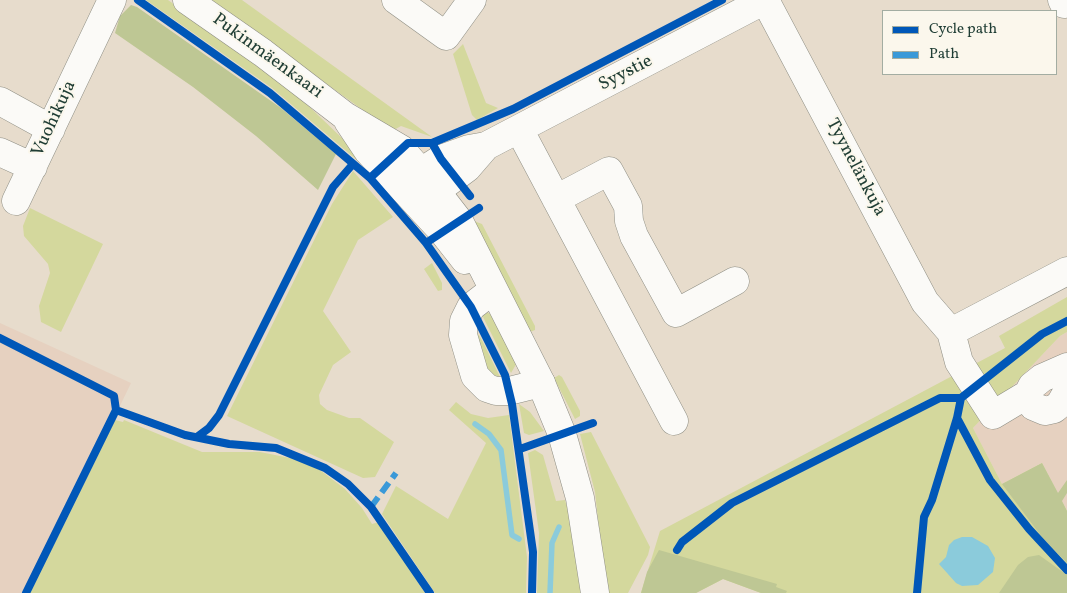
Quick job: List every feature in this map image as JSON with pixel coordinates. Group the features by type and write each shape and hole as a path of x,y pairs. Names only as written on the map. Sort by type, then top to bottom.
{"street":[{"name":"Vuohikuja","path":"16,201 112,0"},
{"name":"Pukinmäenkaari","path":"187,0 263,53 345,116 368,151 422,186 459,221 540,383 562,434 580,498 595,593"},
{"path":"396,0 446,36 472,0"},
{"name":"Syystie","path":"422,186 467,168 486,146 765,0"},
{"name":"Tyynelänkuja","path":"765,0 926,302 951,332"},
{"path":"1062,0 1064,4 1067,2"},
{"path":"0,101 51,128"},
{"path":"519,129 674,422"},
{"path":"0,152 33,167"},
{"path":"556,200 609,170 628,206 629,221 634,236 676,313 735,281"},
{"path":"1066,375 1042,378 1032,386 1028,394 993,415 960,362 951,332 1067,271"},
{"path":"493,290 471,307 464,322 463,335 475,376 487,388 496,391 509,391 540,383"}],"shaded area":[{"path":"0,323 131,383 30,593 0,593"},
{"path":"1067,332 1067,511 1042,463 1002,484 973,428 1060,336"}],"green space":[{"path":"146,0 168,0 245,54 294,92 369,164 365,166 358,161 272,88"},
{"path":"210,0 242,0 432,137 401,126 392,131"},
{"path":"131,5 137,7 281,108 336,154 318,190 256,136 193,87 115,33 120,16"},
{"path":"463,44 486,103 498,108 477,120 472,115 453,54"},
{"path":"353,171 393,217 358,240 323,311 351,352 333,365 319,395 320,404 327,410 349,418 360,418 394,442 375,477 363,478 227,416 332,204"},
{"path":"30,208 103,244 61,332 41,322 39,306 50,273 48,264 24,236 23,226"},
{"path":"474,221 482,224 535,326 535,330 530,332"},
{"path":"432,263 442,283 442,290 438,291 424,269"},
{"path":"1067,297 1067,332 1060,336 973,428 1002,484 1042,463 1067,511 1067,593 761,593 723,579 696,593 641,593 660,531 1005,348 999,336"},
{"path":"487,312 493,316 518,361 511,373 481,313"},
{"path":"474,327 483,342 500,377 482,371"},
{"path":"559,375 562,377 580,411 580,416 575,419 554,378"},
{"path":"456,402 471,414 488,418 509,415 527,557 526,593 435,593 382,514 396,486 448,519 486,443 449,410"},
{"path":"519,404 530,412 544,431 529,435 524,433"},
{"path":"115,420 123,422 124,420 202,452 260,452 295,459 320,470 345,489 362,508 372,524 379,522 425,593 30,593"},
{"path":"591,432 650,547 648,555 628,593 606,593 595,492 580,434"},
{"path":"535,450 543,455 556,501 565,500 577,539 583,593 537,593 539,533 528,453"},
{"path":"1042,463 1058,493 1067,480 1067,493 1062,501 1067,511 1067,563 1042,537 1002,484"},
{"path":"659,550 777,584 776,587 787,591 786,593 761,593 723,579 696,593 641,593 647,572"},
{"path":"1039,555 1067,575 1067,593 999,593 1018,565 1028,557"}],"water":[{"path":"962,537 972,537 988,546 995,558 993,572 978,585 962,586 956,583 939,564 946,557 949,545 954,540"}],"waterway":[{"path":"475,424 489,434 501,450 512,535 519,539"},
{"path":"550,593 552,543 559,527"}],"marked path":[{"path":"371,507 396,473"}],"cycle path":[{"path":"138,0 270,93 370,178 426,243 471,307 505,375 512,404 533,552 532,593"},
{"path":"370,178 408,143 432,143 513,109 722,0"},
{"path":"432,143 441,159 470,196"},
{"path":"197,437 209,428 219,415 333,187 353,164"},
{"path":"426,243 479,208"},
{"path":"917,593 924,517 932,500 957,418 961,398 1042,334 1067,321"},
{"path":"0,338 114,396 116,410 26,593"},
{"path":"677,550 682,542 732,503 940,398 961,398"},
{"path":"116,410 185,435 229,444 276,448 325,468 348,484 371,507 430,593"},
{"path":"957,418 990,480 1029,529 1067,570"},
{"path":"520,449 593,423"}]}
